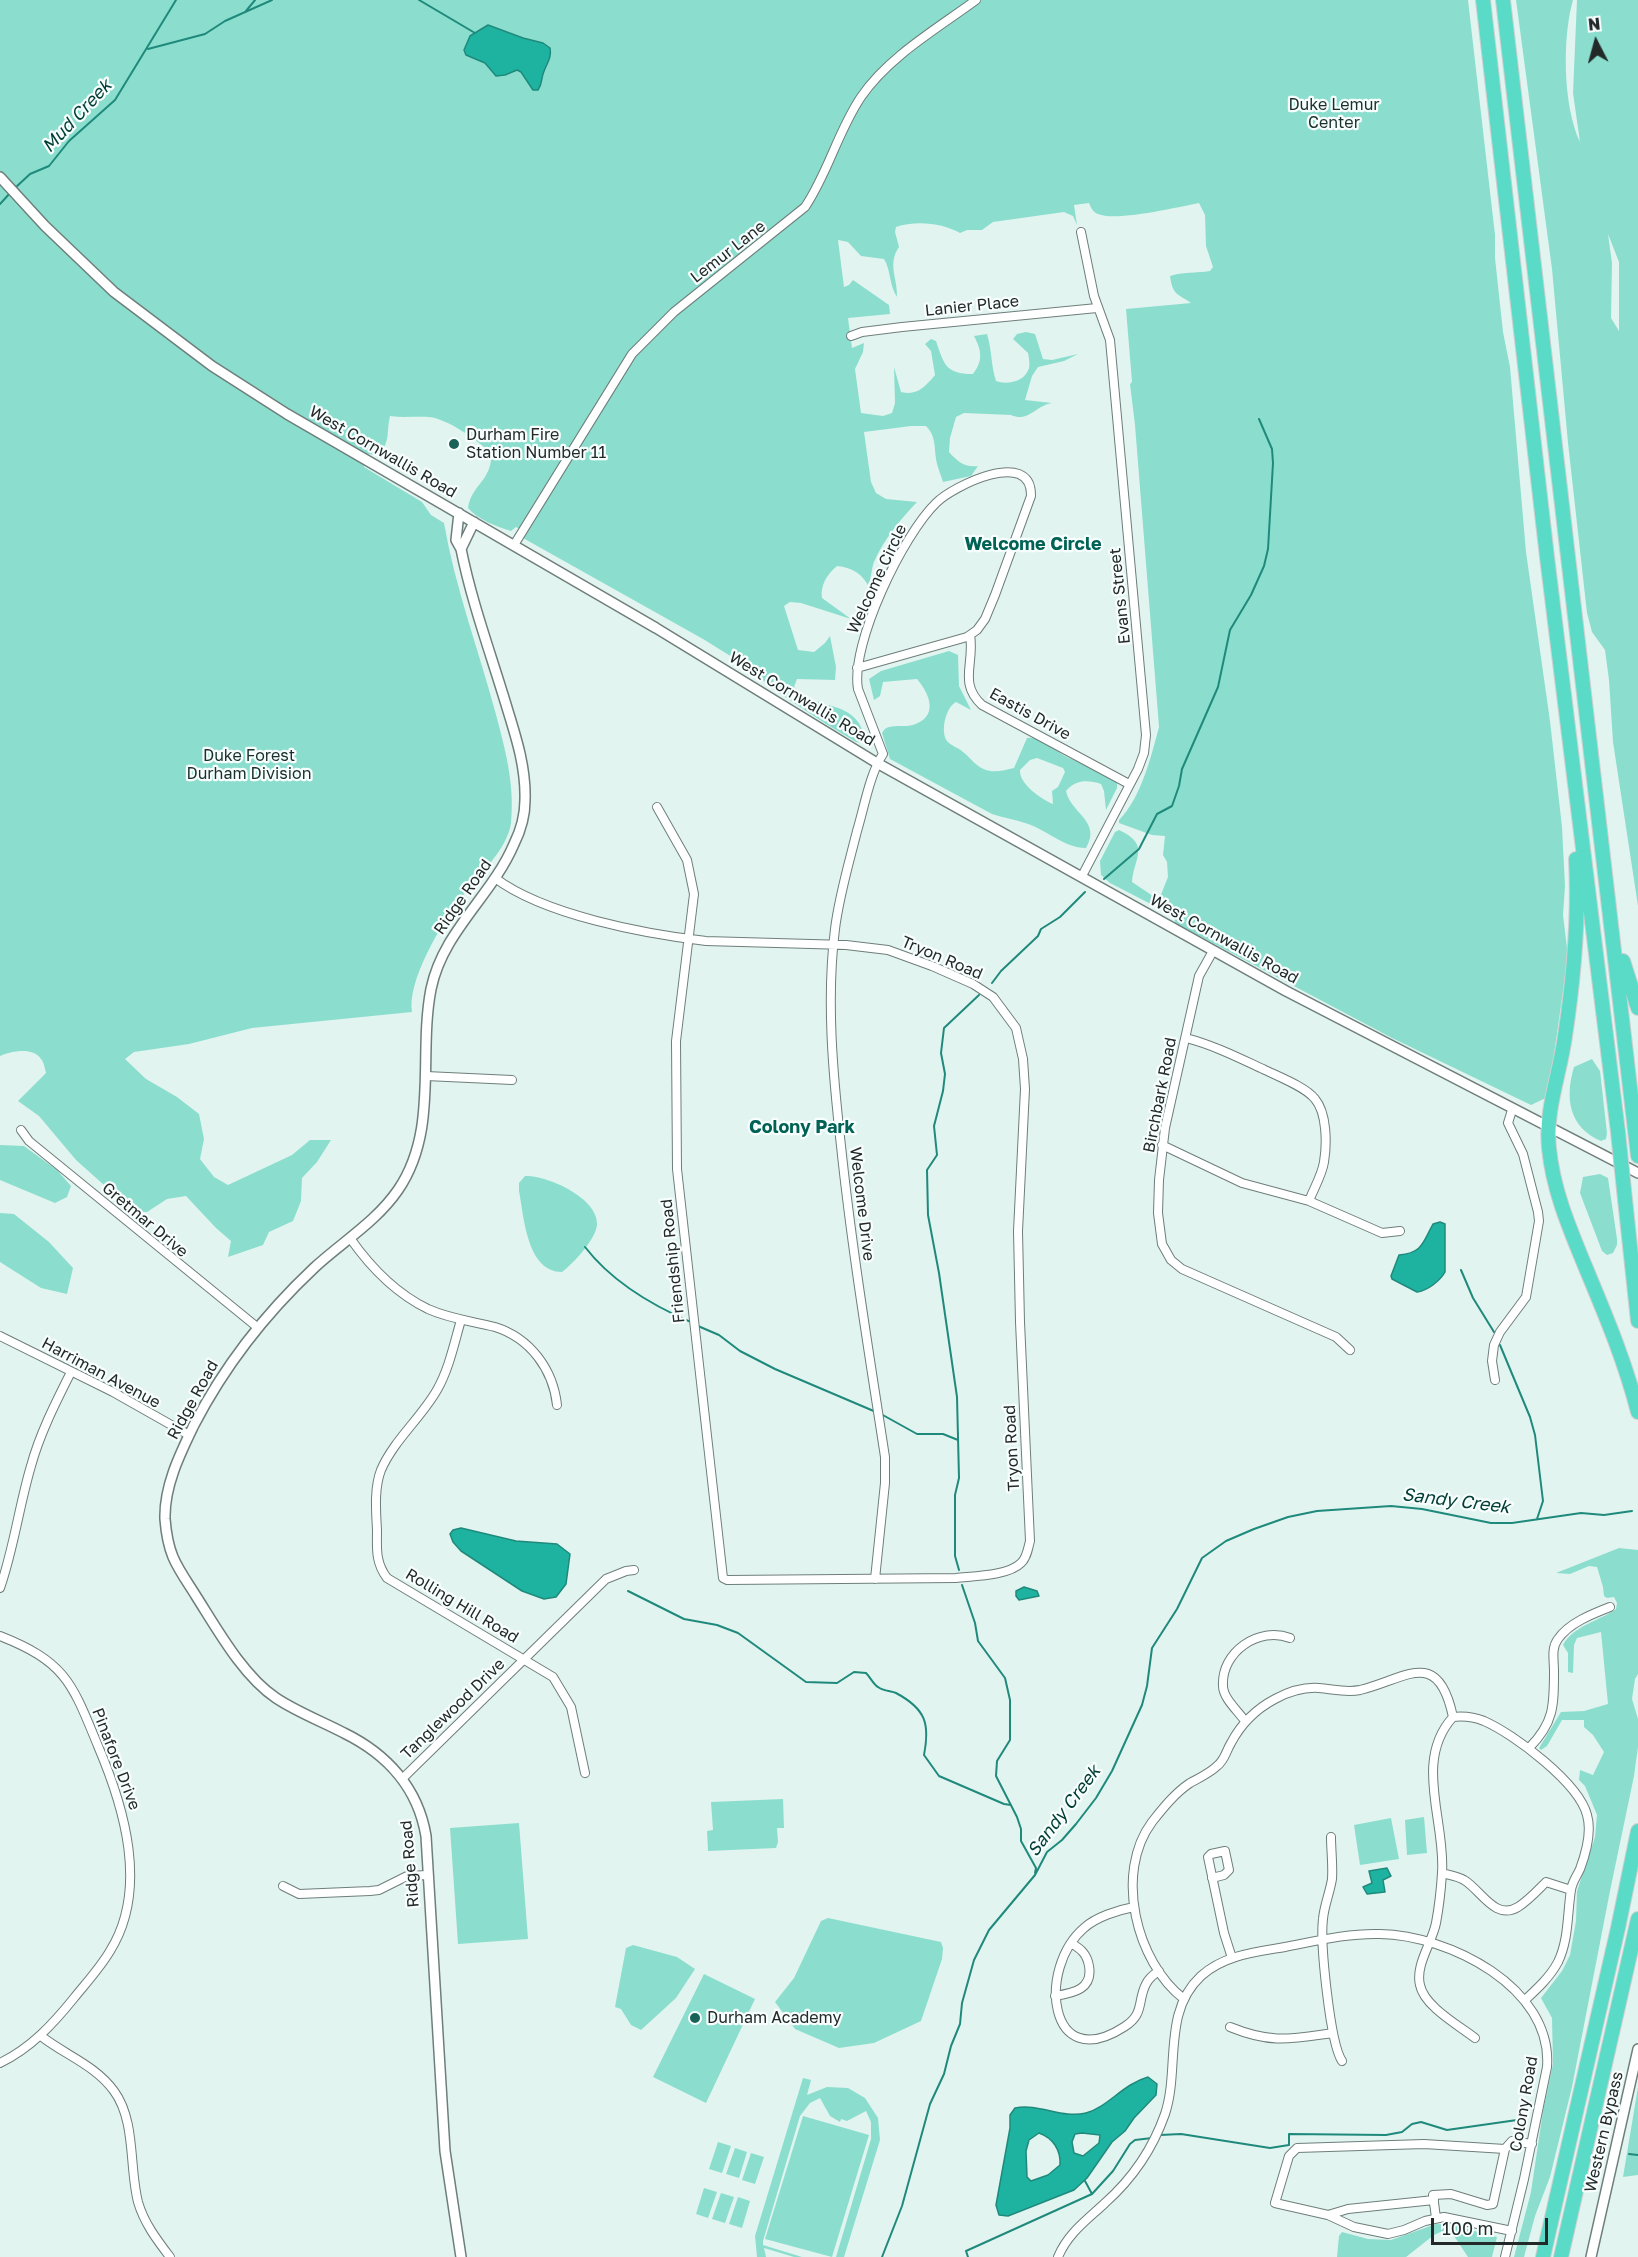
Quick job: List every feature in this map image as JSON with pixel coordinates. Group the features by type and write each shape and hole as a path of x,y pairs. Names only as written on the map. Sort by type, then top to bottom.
{"highway":[{"path":"1483,0 1618,1132 1638,1321"},
{"path":"1503,0 1638,1156"},
{"path":"1570,739 1577,888 1576,936 1565,1038 1548,1128 1551,1168 1559,1198 1617,1344 1638,1412"},
{"path":"1612,932 1638,1008"},
{"path":"1543,2257 1638,1831"},
{"path":"1561,2257 1638,1918"}],"street":[{"name":"Lemur Lane","path":"514,545 632,354 674,312 793,219 805,207 815,192 860,99 874,80 910,48 976,0"},
{"name":"West Cornwallis Road","path":"2,180 114,292 203,360 287,414 656,628 878,763 1213,951 1512,1110 1638,1173"},
{"name":"Evans Street","path":"1081,232 1097,308 1110,340 1146,728 1144,753 1082,876"},
{"name":"Lanier Place","path":"851,336 862,332 902,327 1097,308"},
{"name":"Welcome Circle","path":"878,763 883,754 858,689 857,668 860,648 887,582 917,524 937,502 953,490 990,476 1014,471 1023,474 1028,480 1031,496 995,595 981,625 970,635"},
{"name":"Ridge Road","path":"459,513 456,540 461,549 518,746 524,780 525,804 522,826 508,859 453,934 438,965 431,989 428,1012 422,1129 411,1166 386,1205 298,1283 257,1327 221,1377 189,1435 174,1472 165,1513 170,1549 182,1575 231,1647 265,1690 300,1712 370,1748 402,1779 421,1813 426,1836 445,2151 461,2257"},
{"path":"461,549 474,522"},
{"name":"Eastis Drive","path":"970,635 972,646 968,681 972,696 982,705 1130,784"},
{"path":"857,668 970,635"},
{"name":"Welcome Drive","path":"875,1579 885,1483 885,1457 850,1230 834,1086 831,1014 834,945 841,896 878,763"},
{"name":"Friendship Road","path":"657,807 682,850 690,869 694,894 676,1041 677,1169 723,1578 727,1580 875,1579"},
{"name":"Tryon Road","path":"495,878 522,894 575,914 628,928 689,939 834,945 888,950 932,966 973,984 989,994 1000,1004 1018,1034 1023,1059 1025,1089 1019,1192 1020,1323 1030,1541 1024,1561 1004,1571 976,1576 875,1579"},
{"name":"Birchbark Road","path":"1213,951 1199,976 1162,1145 1159,1180 1162,1244 1171,1260 1182,1269 1336,1337 1350,1350"},
{"path":"1186,1038 1204,1042 1226,1052 1283,1079 1314,1097 1321,1108 1325,1151 1324,1164 1310,1201"},
{"path":"426,1076 512,1080"},
{"path":"1495,1380 1492,1361 1494,1345 1500,1332 1526,1297 1539,1221 1523,1154 1508,1123 1512,1110"},
{"name":"Gretmar Drive","path":"21,1130 29,1141 257,1327"},
{"path":"1162,1145 1242,1183 1310,1201 1382,1233 1400,1231"},
{"path":"350,1238 391,1286 427,1308 461,1320 495,1327 525,1343 539,1356 551,1377 556,1391 557,1405"},
{"name":"Rolling Hill Road","path":"461,1320 450,1359 437,1390 390,1455 381,1472 377,1492 377,1558 387,1578 553,1677 571,1707 585,1773"},
{"name":"Harriman Avenue","path":"0,1336 113,1392 189,1435"},
{"path":"0,1588 11,1552 31,1464 71,1372"},
{"name":"Tanglewood Drive","path":"402,1779 606,1579 634,1570"},
{"path":"1529,1748 1544,1732 1550,1719 1554,1650 1559,1637 1574,1625 1610,1607"},
{"path":"1245,1721 1226,1696 1222,1685 1233,1657 1245,1643 1264,1635 1277,1634 1290,1638"},
{"name":"Pinafore Drive","path":"0,1635 33,1650 50,1661 69,1683 92,1730 114,1786 127,1830 129,1886 122,1928 111,1951 41,2036 0,2063"},
{"path":"1184,1999 1159,1971 1140,1937 1134,1907 1135,1868 1139,1849 1147,1831 1180,1791 1218,1766 1245,1721 1260,1708 1292,1692 1313,1688 1356,1691 1417,1672 1431,1676 1444,1687 1453,1716 1442,1735 1433,1771 1433,1794 1442,1873 1436,1924 1419,1973 1422,1993 1430,2004 1475,2038"},
{"path":"1453,1716 1482,1720 1529,1748 1576,1791 1587,1812 1589,1833 1581,1865 1571,1890 1567,1934 1557,1963 1539,1987 1525,2000"},
{"path":"1331,1837 1332,1880 1322,1921 1322,1940 1333,2033 1337,2054 1342,2061"},
{"path":"1442,1873 1462,1878 1494,1907 1504,1911 1519,1907 1546,1882 1571,1890"},
{"path":"283,1886 299,1894 370,1891 379,1890 407,1876 428,1875"},
{"path":"1212,1878 1232,1958"},
{"path":"1134,1907 1089,1925 1071,1944 1057,1973 1054,1996 1056,2010 1063,2023 1076,2037 1088,2040 1101,2038 1135,2019 1146,1984 1159,1971"},
{"name":"Colony Road","path":"1058,2257 1078,2226 1106,2203 1130,2178 1153,2141 1167,2104 1176,2022 1184,1999 1195,1982 1208,1970 1232,1958 1352,1935 1379,1934 1430,1941 1491,1971 1525,2000 1540,2023 1548,2061 1532,2144 1505,2257"},
{"path":"1054,1996 1080,1988 1090,1978 1088,1961 1083,1952 1071,1944"},
{"path":"1230,2027 1271,2040 1333,2033"},
{"path":"41,2036 84,2064 114,2091 126,2120 141,2212 152,2233 170,2257"},
{"name":"Western Bypass","path":"1591,2257 1638,2049"},
{"path":"1436,2218 1433,2195 1451,2194 1487,2205 1493,2204 1506,2149 1512,2141 1532,2144"},
{"path":"1506,2149 1424,2144 1297,2148 1289,2156 1275,2203 1328,2215 1354,2228 1389,2234 1436,2218 1461,2220 1512,2231"},
{"path":"1328,2215 1348,2209 1434,2200"}],"green space":[{"name":"Duke Forest Durham Division","path":"0,0 1468,0 1495,235 1495,258 1503,332 1510,367 1526,552 1550,721 1562,827 1565,886 1563,915 1568,956 1548,1097 1531,1105 1392,1038 1175,923 1174,916 1110,883 1101,875 1100,861 1115,832 1119,830 1135,841 1138,846 1132,882 1156,898 1160,897 1168,877 1167,862 1163,855 1165,836 1152,835 1119,823 1139,789 1149,764 1159,727 1130,384 1132,382 1126,309 1191,303 1174,291 1170,276 1210,271 1213,267 1206,246 1205,215 1199,203 1147,213 1107,216 1092,210 1089,203 1074,205 1077,225 1073,216 1064,212 993,222 982,230 967,230 960,233 946,227 929,224 896,227 899,247 893,266 897,297 884,259 861,256 848,242 838,240 844,287 853,280 889,305 890,314 848,318 852,348 864,343 863,352 855,369 861,413 883,416 892,413 895,403 894,367 901,392 916,392 928,383 935,375 931,351 925,344 931,339 936,341 944,362 951,370 973,374 980,356 979,346 974,336 987,334 994,375 996,381 1000,382 1020,379 1029,368 1028,353 1013,339 1017,334 1026,332 1035,334 1043,359 1052,360 1078,354 1064,361 1038,367 1032,376 1025,400 1052,403 1027,416 964,413 956,417 949,452 962,463 978,466 971,476 943,482 933,437 926,426 864,432 871,482 876,493 886,499 917,502 883,545 874,562 868,585 855,571 837,566 825,580 822,598 851,619 801,603 790,602 784,606 798,650 814,652 830,636 836,667 835,680 797,679 794,687 803,695 846,711 855,718 862,728 866,743 856,742 826,724 779,693 740,662 703,639 523,538 525,532 516,527 511,531 477,516 468,508 473,494 489,470 491,453 462,431 437,419 390,416 387,439 380,455 367,454 364,467 422,502 431,515 444,523 460,594 506,752 512,794 509,833 491,863 461,898 435,937 415,985 412,1012 252,1028 189,1044 134,1052 125,1059 146,1079 177,1097 199,1114 204,1139 200,1159 214,1177 228,1185 292,1155 310,1140 331,1140 317,1162 302,1178 301,1201 293,1221 269,1232 263,1245 228,1257 231,1241 186,1196 167,1199 147,1212 133,1211 76,1160 39,1116 18,1101 46,1073 41,1059 28,1051 0,1056"},
{"path":"1516,0 1573,0 1567,33 1566,72 1570,110 1580,142 1573,93 1577,0 1638,0 1638,906 1613,742 1605,650 1592,632 1587,613 1552,269","holes":["1608,234 1619,262 1619,331 1611,318 1612,263"]},
{"path":"949,651 958,655 959,686 971,710 956,702 952,705 944,726 945,737 949,743 979,767 989,771 1014,768 1027,738 1033,738 1039,739 1064,755 1100,771 1117,782 1117,788 1106,810 1101,784 1082,782 1074,784 1066,791 1073,806 1088,824 1090,839 1086,848 1070,845 1033,826 992,814 890,759 883,731 889,727 910,726 921,721 926,717 930,705 926,691 917,679 883,682 880,696 874,700 869,679 881,671","holes":["1037,758 1063,768 1065,772 1058,787 1052,791 1053,804 1027,786 1020,770 1030,760"]},
{"path":"1592,1059 1600,1071 1607,1133 1606,1139 1601,1141 1582,1128 1572,1110 1570,1100 1574,1067"},
{"path":"0,1145 24,1146 57,1170 71,1186 67,1197 55,1203 0,1180"},
{"path":"1600,1174 1608,1178 1617,1239 1613,1253 1607,1255 1602,1251 1580,1193 1583,1177"},
{"path":"525,1176 546,1179 570,1190 589,1205 595,1214 597,1224 593,1236 578,1257 562,1272 550,1270 541,1263 529,1241 519,1191 519,1183"},
{"path":"0,1213 14,1214 49,1242 73,1268 67,1294 41,1288 0,1262"},
{"path":"1619,1548 1638,1550 1638,1674 1632,1699 1638,1719 1638,1747 1634,1776 1572,2087 1550,2177 1535,2216 1524,2257 1514,2257 1531,2192 1543,2111 1553,2064 1552,2018 1541,1998 1562,1971 1570,1955 1576,1921 1577,1891 1595,1837 1597,1815 1585,1786 1579,1780 1580,1770 1593,1775 1604,1752 1593,1735 1584,1727 1584,1720 1562,1720 1547,1746 1541,1750 1539,1748 1561,1712 1584,1711 1608,1704 1601,1632 1577,1638 1574,1645 1573,1673 1568,1672 1568,1653 1563,1645 1567,1638 1580,1628 1616,1609 1617,1603 1614,1597 1604,1596 1597,1567 1589,1566 1570,1574 1556,1573"},
{"path":"783,1799 784,1828 777,1828 776,1848 708,1851 707,1831 713,1830 711,1802"},
{"path":"1424,1817 1427,1853 1407,1855 1405,1820"},
{"path":"1391,1818 1399,1859 1360,1865 1354,1825"},
{"path":"519,1823 528,1939 458,1944 450,1828"},
{"path":"828,1918 941,1942 942,1959 921,2021 874,2043 839,2048 795,2029 775,2002 794,1978 821,1921"},
{"path":"633,1945 677,1957 695,1969 676,1998 641,2030 631,2025 621,2009 615,2007 626,1948"},
{"path":"704,1974 755,1999 706,2103 653,2077"},
{"path":"803,2078 811,2080 807,2095 827,2087 848,2088 865,2098 878,2118 880,2140 844,2257 836,2257 871,2139 871,2122 866,2111 847,2121 841,2119 840,2122 830,2116 820,2098 810,2103 800,2116 763,2241 763,2245 802,2257 794,2257 764,2248 766,2257 757,2257 755,2236"},
{"path":"1638,2087 1638,2175 1623,2177"},
{"path":"803,2116 869,2135 832,2257 765,2239"},
{"path":"718,2142 731,2146 722,2173 709,2169"},
{"path":"735,2148 747,2152 739,2178 726,2174"},
{"path":"751,2153 764,2157 755,2184 742,2180"},
{"path":"704,2188 717,2192 708,2218 696,2214"},
{"path":"721,2193 734,2197 725,2223 712,2219"},
{"path":"738,2197 750,2201 742,2228 729,2224"},
{"path":"1436,2224 1452,2225 1497,2237 1492,2257 1468,2257 1452,2233 1445,2230 1434,2235 1406,2257 1337,2257 1339,2236 1342,2232 1368,2239 1391,2240"}],"shaded area":[{"path":"488,25 543,43 550,48 538,90 533,90 521,72 517,70 496,76 485,63 466,55 464,50 470,36"},
{"path":"1440,1222 1445,1224 1445,1272 1443,1275 1429,1288 1417,1292 1392,1279 1399,1255 1418,1249 1433,1224"},
{"path":"461,1528 516,1541 557,1544 570,1554 566,1584 556,1597 544,1599 522,1591 461,1551 453,1542 450,1534 453,1530"},
{"path":"1024,1587 1037,1591 1039,1596 1019,1600 1016,1591"},
{"path":"1387,1868 1391,1876 1383,1880 1385,1892 1367,1894 1363,1887 1372,1883 1369,1871"},
{"path":"1148,2077 1157,2084 1156,2095 1125,2131 1112,2142 1087,2178 1074,2190 1008,2216 999,2215 996,2205 1010,2128 1010,2115 1015,2108 1033,2108 1068,2114 1086,2113 1101,2106 1139,2080","holes":["1039,2133 1055,2145 1060,2165 1048,2175 1031,2181 1027,2177 1026,2151 1029,2140","1075,2134 1100,2135 1099,2143 1083,2156 1074,2153 1072,2142"]}],"waterway":[{"name":"Mud Creek","path":"15,188 30,174 49,166 69,141 115,100 176,0"},
{"path":"246,11 255,0"},
{"path":"148,49 205,34 225,21 272,0"},
{"path":"419,0 475,33"},
{"name":"Mud Creek","path":"0,204 11,192"},
{"path":"1104,879 1139,849 1157,814 1172,806 1182,769 1218,687 1230,630 1251,595 1264,566 1268,549 1273,463 1272,449 1259,419"},
{"path":"992,983 1001,971 1038,936 1041,929 1060,917 1085,892"},
{"path":"959,1570 955,1556 955,1495 959,1478 957,1397 928,1215 927,1170 937,1155 934,1126 945,1074 941,1053 944,1028 979,995"},
{"path":"585,1247 596,1260 634,1292 693,1323"},
{"path":"1461,1270 1473,1298 1494,1332"},
{"path":"698,1326 719,1335 740,1351 775,1369 876,1412"},
{"path":"1500,1345 1530,1417 1535,1435 1543,1501 1537,1519"},
{"path":"881,1414 917,1434 943,1434 958,1440"},
{"name":"Sandy Creek","path":"882,2257 902,2206 930,2104 944,2074 951,2046 960,2024 962,2003 974,1960 989,1930 1035,1875 1047,1852 1076,1824 1096,1798 1112,1771 1142,1705 1152,1648 1177,1609 1202,1558 1226,1541 1254,1529 1288,1517 1317,1511 1391,1506 1422,1509 1491,1523 1512,1523 1581,1513 1604,1515 1632,1511"},
{"path":"962,1585 975,1623 978,1641 1005,1678 1010,1700 1010,1740 997,1761 996,1776 1017,1817 1021,1829 1021,1841 1036,1868 1035,1873"},
{"path":"628,1591 684,1619 717,1625 738,1633 806,1682 837,1683 854,1672 866,1673 876,1686 896,1693 920,1711 926,1726 924,1755 939,1776 1011,1805"},
{"path":"1160,2135 1181,2134 1270,2148 1289,2145 1289,2134 1386,2135 1402,2132 1412,2124 1421,2122 1447,2130 1517,2120"},
{"path":"968,2257 966,2251 1092,2194 1113,2171 1130,2144 1135,2140 1152,2138"},
{"path":"1629,2154 1638,2155"},
{"path":"1085,2181 1092,2194"}],"place":[{"name":"Durham Fire Station Number 11","path":"454,444"},
{"name":"Durham Academy","path":"695,2018"}],"district":[{"name":"Welcome Circle","path":"1033,544"},
{"name":"Colony Park","path":"802,1127"}],"park label":[{"name":"Duke Lemur Center","path":"1334,114"}]}
